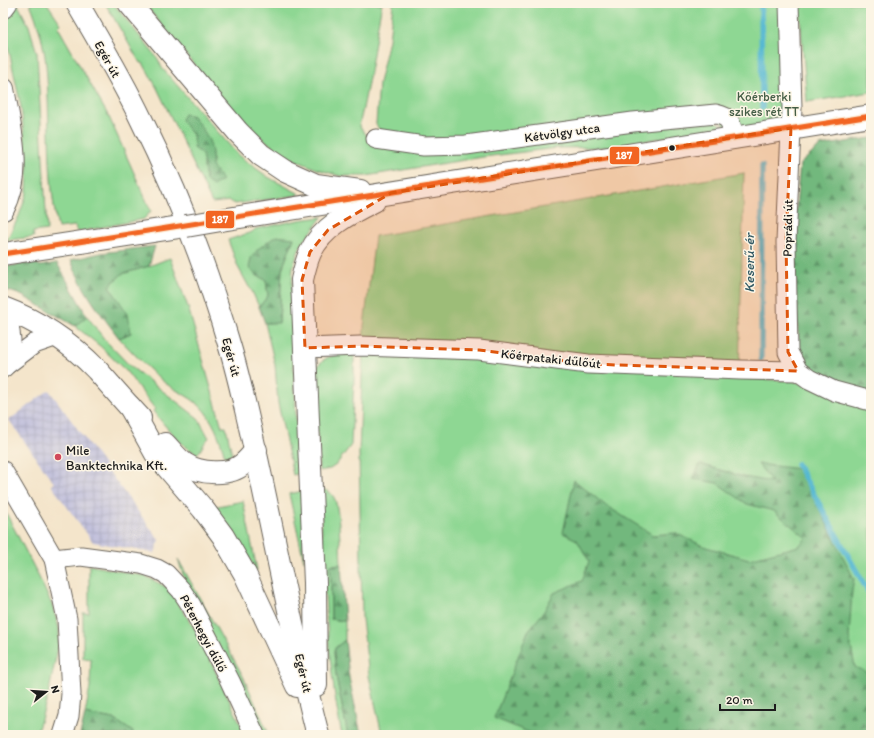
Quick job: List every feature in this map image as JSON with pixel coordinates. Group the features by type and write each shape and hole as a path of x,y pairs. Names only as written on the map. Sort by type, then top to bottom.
{"main road":[{"path":"3,7 6,3"},
{"name":"Egér út","path":"77,3 140,117 181,207 215,299 230,345 256,450 317,732"},
{"path":"128,3 234,127 261,154 285,170 316,185 351,190 391,193"},
{"path":"3,89 13,150 14,168 8,196 3,209"},
{"path":"3,254 871,116"},
{"path":"317,732 315,583 302,280 310,252 317,241 328,230 355,211 391,193"},
{"path":"3,308 27,318 57,336 76,350 96,369 185,464 202,471 220,472 234,470 243,464 256,450"},
{"path":"130,407 156,454 203,509 223,536 245,574 317,732"}],"street":[{"name":"Poprádi út","path":"789,3 792,108 786,242 788,352 798,371 809,379 834,391 871,401"},
{"name":"Kétvölgy utca","path":"376,139 424,146 466,145 633,122 716,114 725,116 731,123 734,137"},
{"path":"3,313 9,324 11,340 4,366"},
{"path":"4,366 34,344 57,336"},
{"name":"Kőérpataki dűlőút","path":"305,348 360,346 479,350 588,364 798,371"},
{"path":"3,471 54,559 67,619 71,694 69,716 63,735"},
{"name":"Péterhegyi dűlő","path":"54,559 81,556 141,564 166,574 181,590 191,605 256,735"}],"highlighted area":[{"path":"791,128 786,242 788,352 798,371 588,364 479,350 360,346 305,348 302,280 310,252 328,230 391,193"}],"shaded area":[{"path":"49,390 159,540 155,553 93,542 51,485 54,483 9,420"}],"green space":[{"path":"17,3 29,26 37,53 47,230 33,232 34,237 7,240 19,216 27,193 28,170 21,107 4,27 7,16"},
{"path":"30,3 47,3 61,24 58,27 109,117 151,211 144,219 77,232 75,226 58,228 54,208 50,167 45,57 36,18"},
{"path":"105,3 113,3 158,59 162,68 239,156 268,177 298,193 299,195 235,204 230,201 212,203 157,88 143,63 140,63"},
{"path":"144,3 382,3 359,126 371,141 431,150 711,120 722,125 718,128 609,147 557,148 483,157 366,176 340,176 295,160 277,150 235,115"},
{"name":"Kőérberki szikes rét TT","path":"393,3 789,3 791,128 734,137 716,114 490,143 382,134 376,124 379,83 389,40"},
{"path":"799,3 871,3 871,92 807,102"},
{"path":"184,114 193,116 208,139 212,151 212,166 222,180 213,186 206,181 202,154 194,148 193,135 181,120"},
{"path":"871,138 871,397 811,374 799,350 793,241 800,164 820,146"},
{"path":"744,173 739,378 793,381 871,406 871,735 382,735 369,676 362,619 359,453 364,326 375,236"},
{"path":"322,217 300,247 293,267 291,301 297,443 300,449 302,473 293,475 278,403 275,365 265,323 279,322 282,269 294,238 256,275 266,280 268,296 259,307 251,289 238,267 228,240 252,232 255,229"},
{"path":"276,236 294,238 282,269 279,323 265,323 259,307 268,296 266,280 256,275 249,268 251,258 258,249"},
{"path":"155,246 149,266 122,274 109,286 128,314 131,333 119,338 86,291 71,260 101,253"},
{"path":"170,258 188,307 222,427 226,427 232,454 225,457 215,429 204,410 187,396 169,386 159,378 119,338 131,333 109,286 122,274"},
{"path":"35,262 40,266 57,263 87,316 75,326 21,295 3,289 3,267"},
{"path":"87,316 105,340 130,366 198,418 209,438 197,454 184,445 168,429 153,411 155,409 126,371 100,346 75,326"},
{"path":"354,353 351,445 336,465 330,469 319,471 316,370 321,362 329,357 339,354"},
{"path":"700,464 744,477 772,482 758,464 800,469 854,579 849,637 855,667 871,674 871,735 535,735 494,718 528,631 543,613 554,593 582,581 589,561 577,540 563,533 574,480 605,505 653,535 675,533 706,547 749,559 799,546 806,538 774,511 747,504 717,483 693,479"},
{"path":"320,489 326,490 332,494 337,508 341,564 330,566 331,619 345,621 345,640 335,648 334,652 336,676 348,735 342,735 332,674 324,582"},
{"path":"303,491 304,561 289,494"},
{"path":"243,501 256,571 242,545 213,507"},
{"path":"3,507 52,605 59,628 59,642 48,696 36,735 3,735"},
{"path":"178,559 243,676 269,735 261,735 186,584"},
{"path":"341,564 345,621 331,619 330,565"},
{"path":"89,565 145,576 168,588 196,631 246,735 133,735 132,732 114,719 85,714 90,687 91,659 83,658 83,613 89,613"},
{"path":"345,640 349,677 361,735 348,735 336,676 335,648"},
{"path":"85,714 114,719 133,732 133,735 80,735"}],"waterway":[{"name":"Keserű-ér","path":"761,3 762,108"},
{"name":"Keserű-ér","path":"761,359 762,166"},
{"name":"Keserű-ér","path":"797,464 871,597"}],"transit line":[{"name":"187","path":"3,254 871,116"}],"place":[{"name":"Mile Banktechnika Kft.","path":"58,457"}]}
